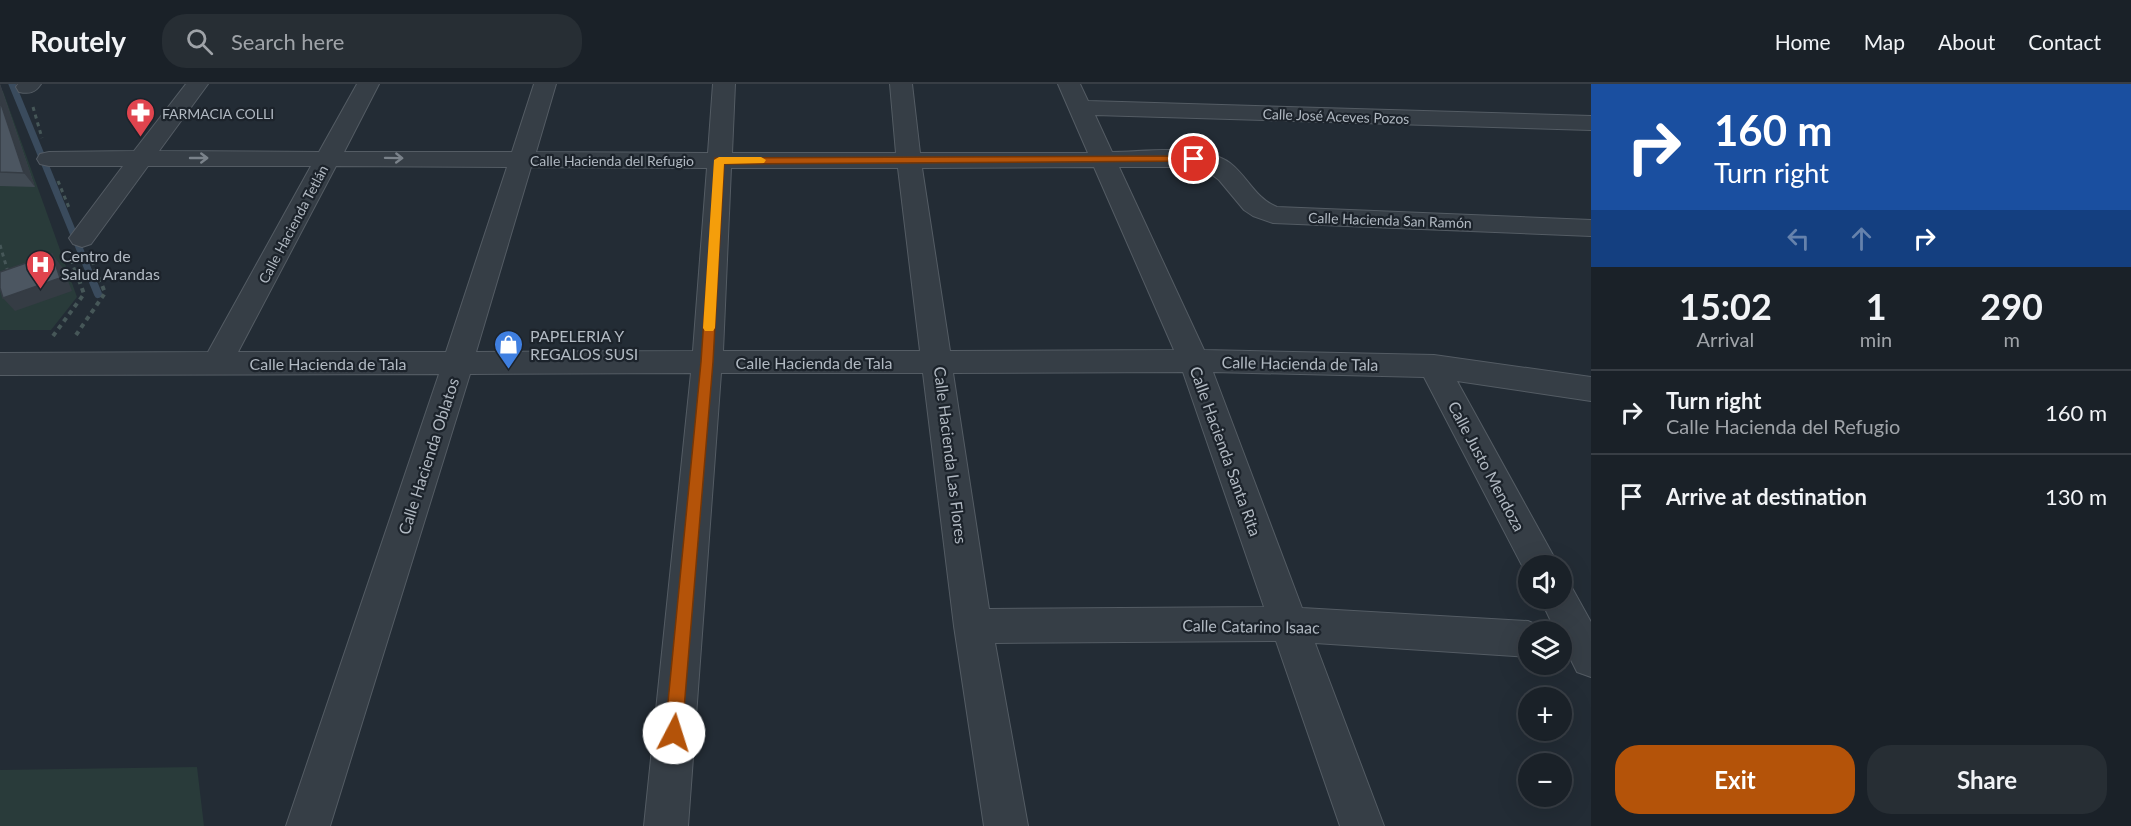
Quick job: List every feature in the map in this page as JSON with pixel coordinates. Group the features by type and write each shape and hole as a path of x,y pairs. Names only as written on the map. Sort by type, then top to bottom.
{"street":[{"path":"75,246 197,84"},
{"name":"Calle Hacienda Tetlán","path":"217,364 368,84"},
{"name":"Calle Hacienda Oblatos","path":"308,826 458,363 544,84"},
{"path":"666,826 707,362 724,84"},
{"name":"Calle Hacienda Las Flores","path":"901,84 909,160 973,626 1006,826"},
{"name":"Calle Hacienda Santa Rita","path":"1069,84 1194,360 1362,826"},
{"name":"Calle José Aceves Pozos","path":"1081,108 1591,123"},
{"name":"Calle Hacienda del Refugio","path":"49,159 1194,159 1210,162"},
{"name":"Calle Hacienda San Ramón","path":"1210,162 1222,169 1251,205 1261,212 1273,215 1591,228"},
{"name":"Calle Hacienda de Tala","path":"0,364 1194,360 1434,366 1591,389"},
{"name":"Calle Justo Mendoza","path":"1434,366 1535,555"},
{"path":"1563,609 1581,646"},
{"name":"Calle Catarino Isaac","path":"973,626 1289,624 1518,638"}],"path":[{"path":"28,86 75,246 84,294 53,336"},
{"path":"0,245 9,275"},
{"path":"75,246 105,293 95,307"}],"shaded area":[{"path":"3,91 77,297 51,330 0,330 0,93"},
{"path":"197,767 204,826 0,826 0,770"}],"building":[{"path":"0,101 24,173 0,172"},
{"path":"52,254 60,278 3,298 0,288 0,272"}],"waterway":[{"path":"12,84 92,279"},
{"path":"91,277 98,294"}],"slow traffic":[{"path":"709,328 719,160 761,160"}],"place":[{"name":"FARMACIA COLLI","path":"141,138"},
{"name":"Centro de Salud Arandas","path":"40,290"},
{"name":"PAPELERIA Y REGALOS SUSI","path":"509,370"}],"route":[{"path":"674,733 707,362 719,160 1194,159"}]}
